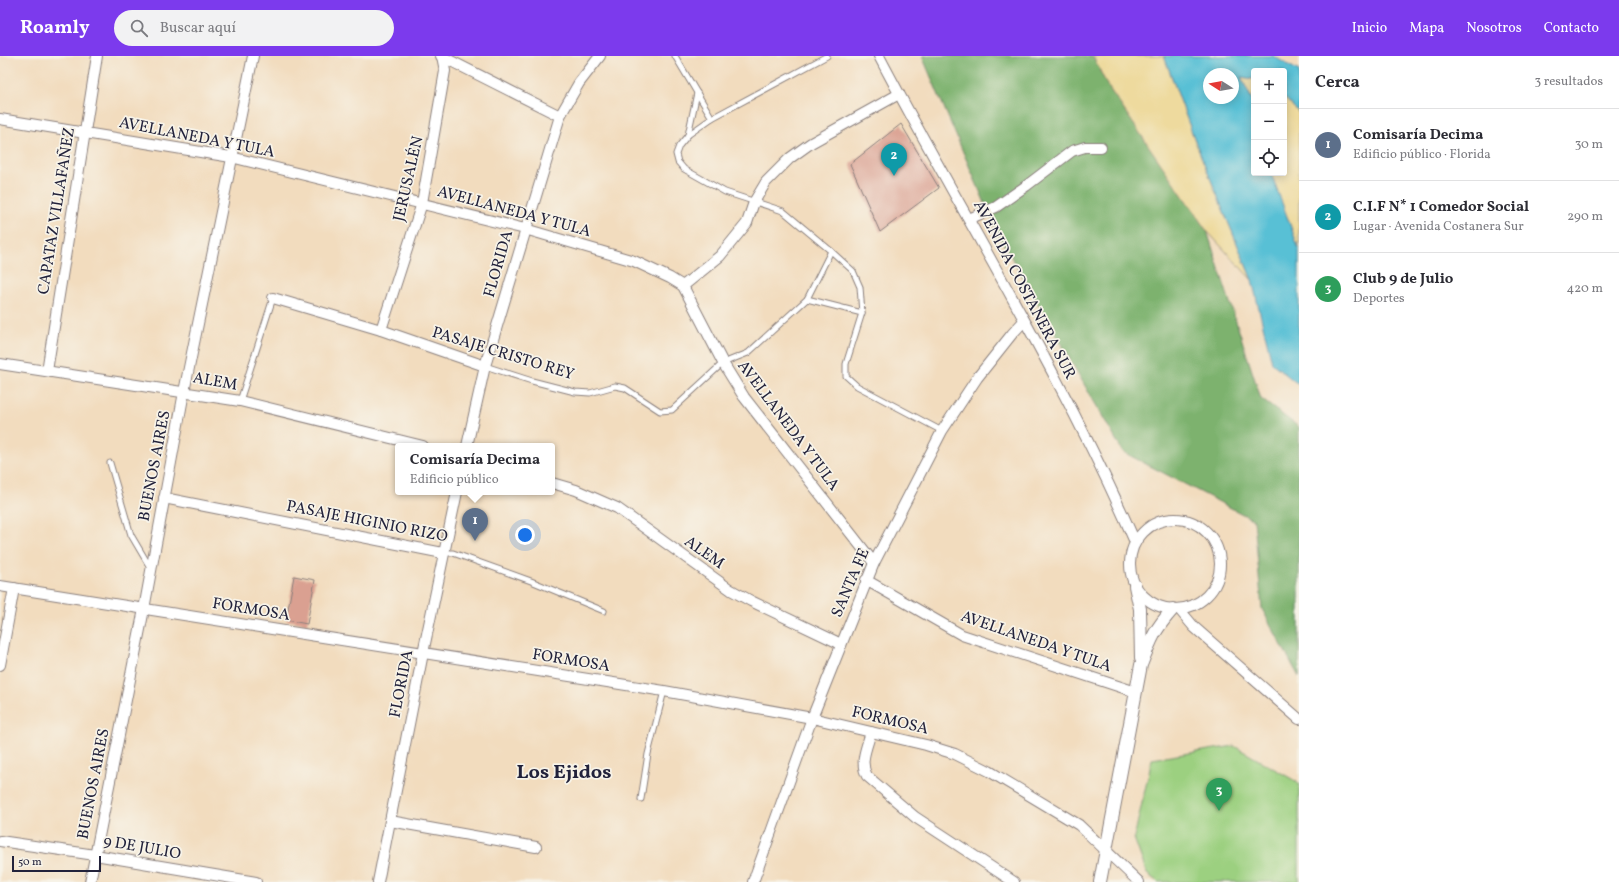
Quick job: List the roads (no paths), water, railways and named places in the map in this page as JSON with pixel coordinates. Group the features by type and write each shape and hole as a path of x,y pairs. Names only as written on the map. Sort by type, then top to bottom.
{"street":[{"name":"CAPATAZ VILLAFAÑEZ","path":"47,371 97,56"},
{"name":"BUENOS AIRES","path":"90,882 144,609 184,392 253,56"},
{"path":"442,56 560,116"},
{"name":"JERUSALÉN","path":"381,330 422,203 445,71 442,56"},
{"name":"FLORIDA","path":"468,443 485,366 560,116 579,83 600,56"},
{"name":"AVENIDA COSTANERA SUR","path":"879,56 969,219 1083,432 1135,542"},
{"path":"683,286 720,256 747,223 754,202 766,182 790,158 811,143 899,94"},
{"name":"AVELLANEDA Y TULA","path":"0,119 232,157 525,229 634,261 670,278 683,286 723,363 744,397 874,563"},
{"path":"969,219 996,207 1072,151 1084,147 1100,147"},
{"name":"PASAJE CRISTO REY","path":"274,298 381,330 485,366"},
{"name":"SANTA FE","path":"753,882 812,718 874,563 942,431 977,378 1024,321"},
{"name":"ALEM","path":"0,364 240,401 411,443"},
{"name":"ALEM","path":"555,483 576,490 616,508 731,590 841,644"},
{"name":"FLORIDA","path":"378,882 443,553 456,495"},
{"name":"PASAJE HIGINIO RIZO","path":"164,498 443,553"},
{"path":"1135,586 1143,596 1153,604 1166,608 1176,609 1196,604 1210,591 1215,583 1220,565 1219,556 1212,538 1191,521 1172,518 1163,520 1146,528 1135,542 1130,553 1129,564 1135,586 1141,624 1141,665"},
{"name":"AVELLANEDA Y TULA","path":"866,580 962,635 1136,692"},
{"name":"FORMOSA","path":"0,586 664,691 812,718 926,745 962,757 989,771 1079,824 1138,882"},
{"path":"0,665 14,588"},
{"path":"1100,882 1141,665 1152,636 1161,623 1176,609"},
{"path":"1176,609 1194,627 1299,719"},
{"path":"871,732 863,760 863,769 867,776 915,817 1014,882"},
{"path":"390,821 536,847"},
{"name":"9 DE JULIO","path":"0,841 95,855 231,880 256,882"}],"lane":[{"path":"675,56 712,118"},
{"path":"827,56 712,118 688,135 679,146 676,154 678,162 684,169 725,192 783,211 832,251 853,271 860,287 862,312 846,364 846,376 857,386 942,431"},
{"path":"688,135 697,93"},
{"name":"PASAJE CRISTO REY","path":"485,366 532,381 575,392 590,393 615,386 625,388 660,411 672,410 723,363 748,353 807,299 832,251"},
{"name":"PASAJE CRISTO REY","path":"240,401 274,298"},
{"path":"807,299 862,312"},
{"path":"110,463 131,535 151,570"},
{"name":"PASAJE HIGINIO RIZO","path":"443,553 453,553 531,581 604,611"},
{"path":"641,799 648,754 664,691"}],"water":[{"path":"1164,56 1273,56 1299,71 1299,113 1287,100 1287,68 1251,68 1251,79 1241,77 1251,98 1251,176 1272,176 1299,249 1299,385 1272,363 1252,280 1197,146"}],"place":[{"name":"C.I.F N* 1 Comedor Social","path":"894,176"},
{"name":"Comisaría Decima","path":"475,541"},
{"name":"Club 9 de Julio","path":"1219,811"}],"district":[{"name":"Los Ejidos","path":"564,773"}]}
